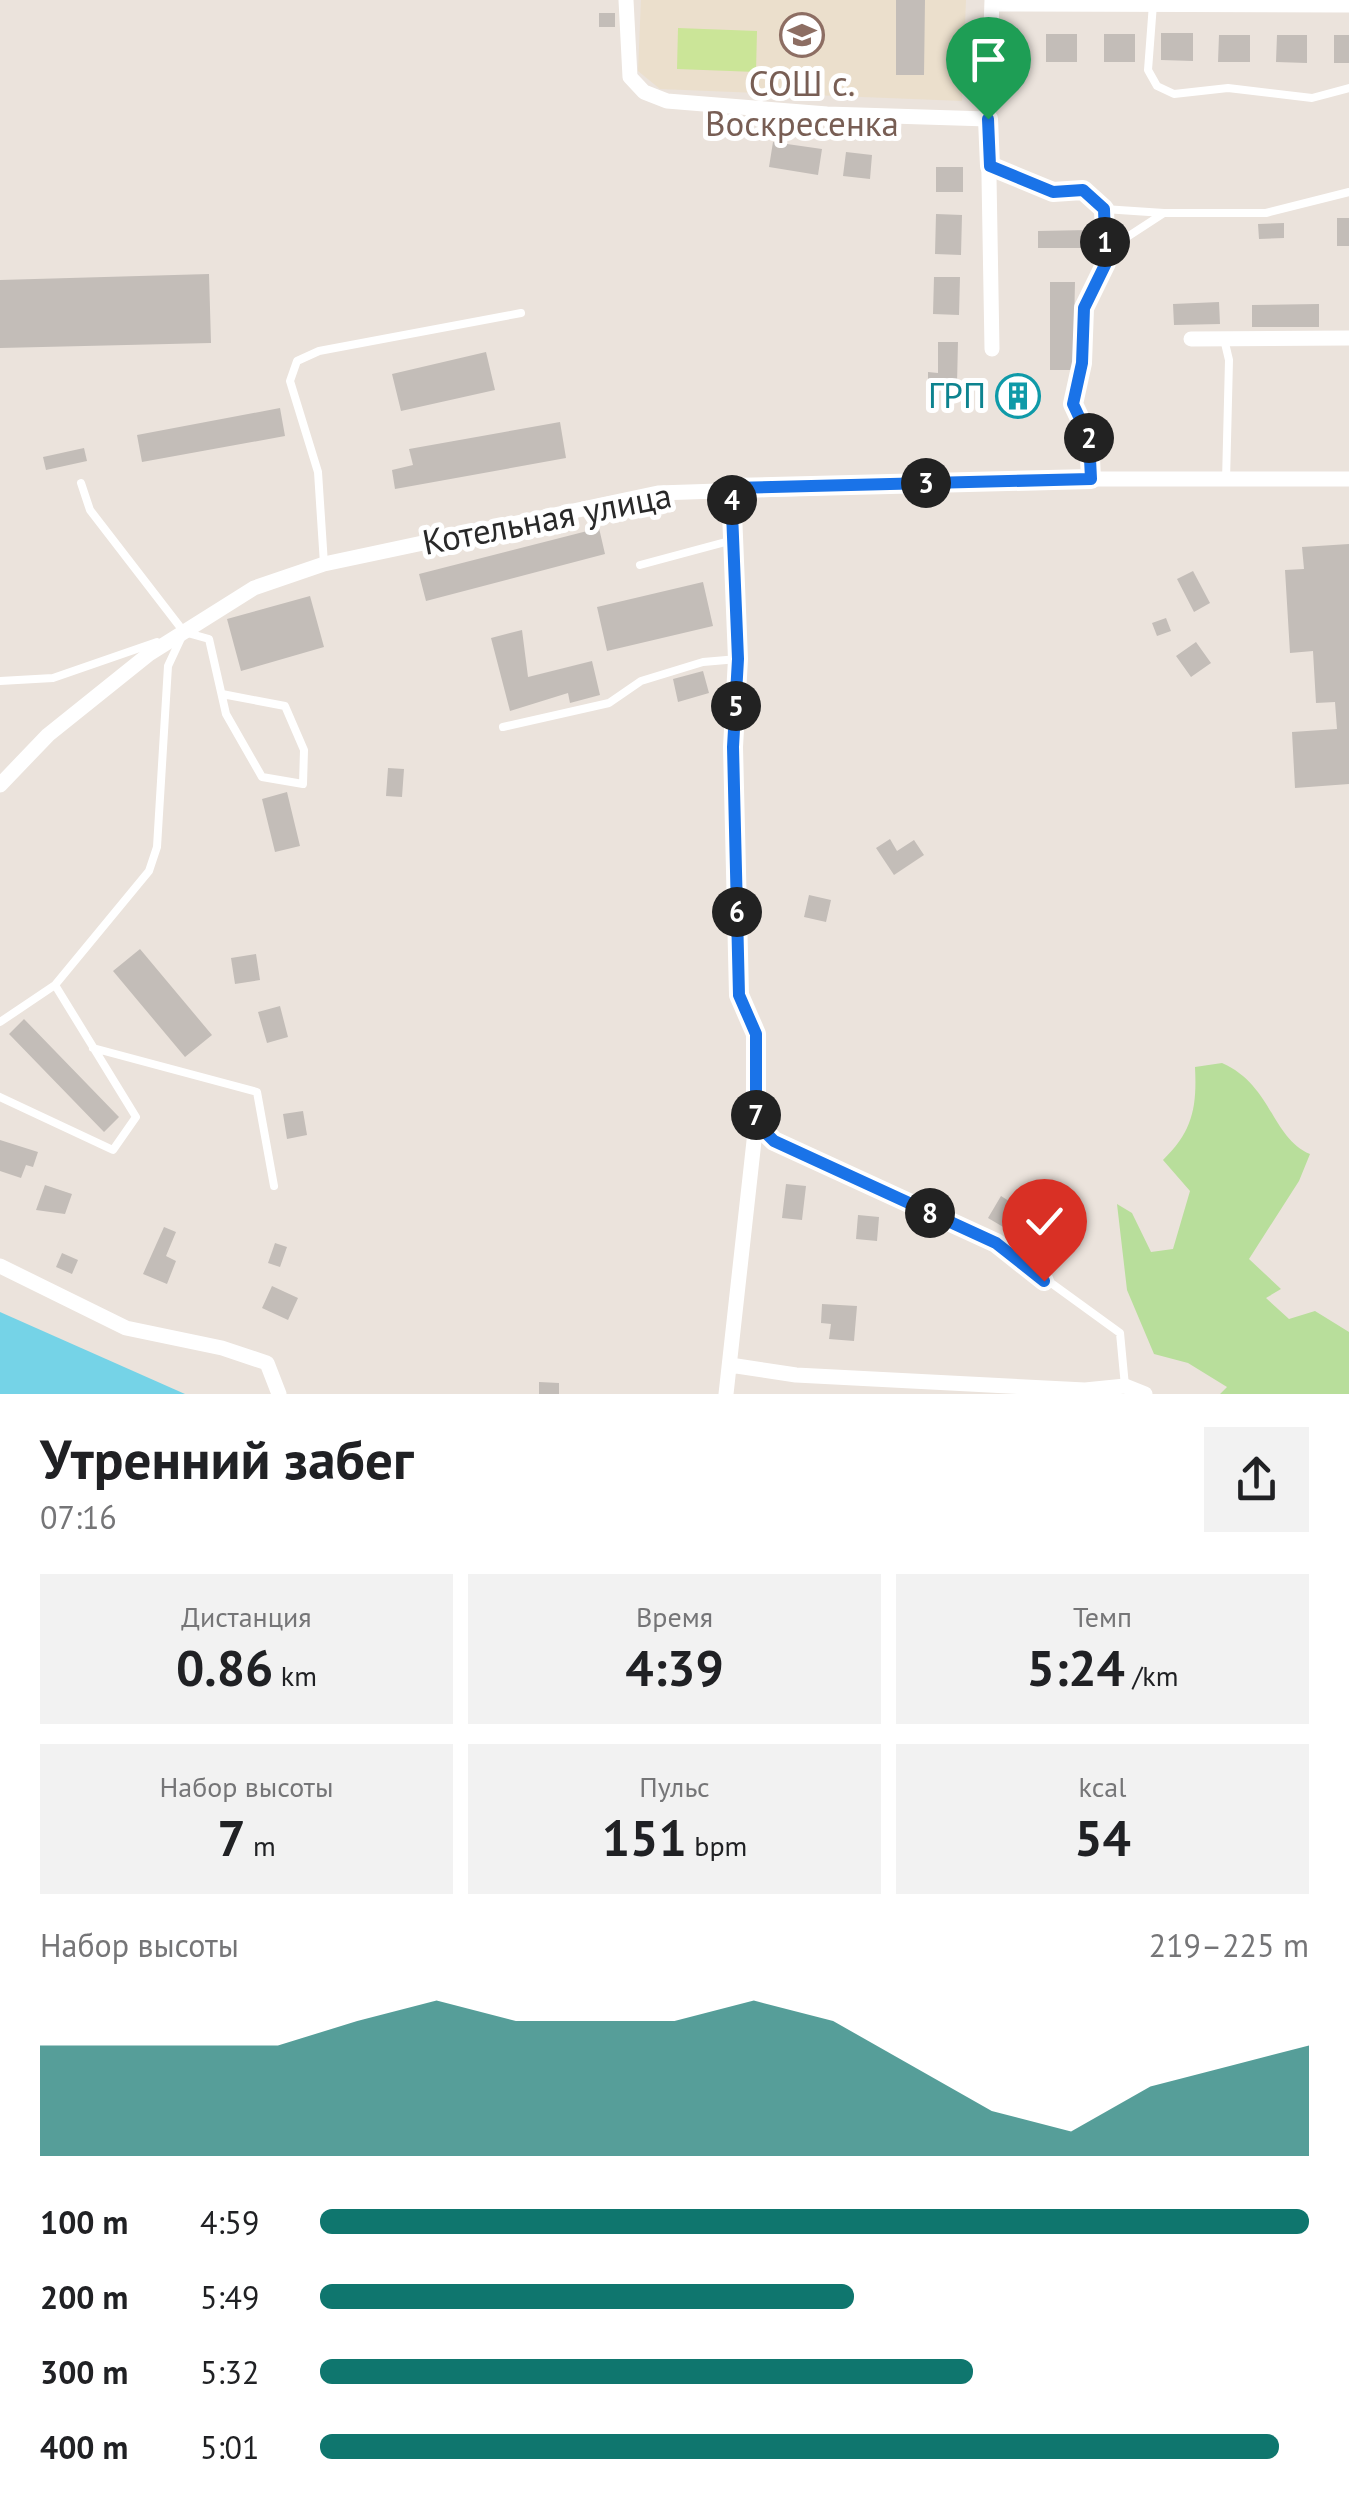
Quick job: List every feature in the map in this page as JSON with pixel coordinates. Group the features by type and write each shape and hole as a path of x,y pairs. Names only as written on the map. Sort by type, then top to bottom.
{"street":[{"path":"626,0 630,78 644,92 667,101 828,114 988,119"},
{"path":"992,349 988,119 992,2 1349,4"},
{"path":"1192,340 1349,338"},
{"name":"Котельная улица","path":"0,785 48,735 150,654 254,588 324,564 658,493 1091,479 1349,480"},
{"path":"726,1394 756,1123 756,1034 739,995 733,747 738,659 731,488"},
{"path":"0,1266 126,1328 222,1348 267,1363 278,1394"},
{"path":"730,1365 796,1375 1085,1390 1125,1386 1146,1394"}],"lane":[{"path":"1153,4 1148,70 1157,86 1174,94 1228,88 1312,98 1349,88"},
{"path":"990,166 1053,192 1083,190 1104,209 1266,213 1349,192"},
{"path":"1104,209 1106,263"},
{"path":"1091,479 1089,438 1073,404 1082,363 1084,308 1120,241 1164,213"},
{"path":"324,564 318,472 290,381 298,360 319,351 521,313"},
{"path":"1224,339 1229,360 1226,481"},
{"path":"81,483 90,510 184,632"},
{"path":"640,565 732,540"},
{"path":"0,1022 55,985 149,871 156,846 168,666 184,632"},
{"path":"0,681 52,678 184,632 209,639 222,694 232,726 262,777 303,784 304,750 286,706 222,694"},
{"path":"503,727 609,703 641,680 703,662 738,659"},
{"path":"0,1098 113,1150 136,1117 55,985"},
{"path":"94,1048 257,1092 274,1186"},
{"path":"756,1123 774,1141 996,1243 1120,1333 1125,1386"}],"shaded area":[{"name":"СОШ с. Воскресенка","path":"641,0 966,0 962,101 660,89 638,71"}],"green space":[{"path":"678,28 757,31 756,72 677,69"},
{"path":"1222,1063 1251,1084 1287,1136 1310,1154 1299,1181 1249,1259 1281,1289 1266,1298 1289,1319 1315,1311 1349,1332 1349,1394 1220,1394 1227,1387 1188,1363 1154,1354 1127,1290 1117,1204 1132,1213 1151,1252 1173,1249 1190,1191 1163,1160 1181,1139 1191,1118 1195,1067"}],"water":[{"path":"0,1312 185,1394 0,1394"}],"building":[{"path":"896,0 925,0 924,75 896,75"},
{"path":"599,13 615,13 615,27 599,27"},
{"path":"1161,33 1193,33 1193,61 1161,60"},
{"path":"1046,34 1077,34 1077,62 1046,62"},
{"path":"1104,34 1135,34 1135,62 1104,62"},
{"path":"1219,35 1250,35 1250,62 1218,62"},
{"path":"1277,35 1307,35 1307,63 1276,62"},
{"path":"1334,35 1349,35 1349,63 1334,63"},
{"path":"773,142 822,149 818,175 769,167"},
{"path":"846,152 872,155 870,179 843,176"},
{"path":"936,167 963,167 963,192 936,192"},
{"path":"936,214 962,215 961,255 935,254"},
{"path":"1337,218 1349,218 1349,246 1337,246"},
{"path":"1284,223 1284,238 1259,239 1258,224"},
{"path":"1088,230 1088,248 1038,248 1038,231"},
{"path":"209,274 211,343 0,348 0,280"},
{"path":"934,277 960,277 959,315 933,314"},
{"path":"1050,282 1075,282 1073,370 1050,370"},
{"path":"1219,302 1220,324 1174,325 1173,304"},
{"path":"1319,304 1319,327 1252,327 1252,305"},
{"path":"938,342 958,342 957,384 928,384 928,372 938,373"},
{"path":"486,352 495,390 401,411 392,374"},
{"name":"ГРП","path":"1010,388 1027,388 1027,404 1010,404"},
{"path":"280,408 285,436 142,462 137,435"},
{"path":"560,422 566,458 395,489 392,470 413,465 409,449"},
{"path":"84,448 87,461 46,470 43,457"},
{"path":"599,528 605,554 426,601 419,574"},
{"path":"1349,544 1349,784 1295,788 1292,732 1337,729 1335,702 1316,703 1313,651 1290,653 1285,570 1304,569 1302,547"},
{"path":"1193,571 1210,603 1194,612 1177,579"},
{"path":"703,582 713,626 607,651 597,607"},
{"path":"310,596 324,647 241,671 227,619"},
{"path":"1166,618 1171,631 1157,636 1152,623"},
{"path":"522,630 528,677 592,661 600,695 570,703 568,693 510,711 491,638"},
{"path":"1196,642 1211,663 1191,677 1176,656"},
{"path":"703,671 709,693 678,702 673,679"},
{"path":"388,768 404,769 402,797 386,796"},
{"path":"287,792 300,846 275,852 262,799"},
{"path":"890,839 897,851 914,840 924,855 894,875 876,848"},
{"path":"809,895 831,900 826,922 804,917"},
{"path":"140,949 212,1035 185,1057 113,971"},
{"path":"256,954 260,980 235,984 231,958"},
{"path":"280,1006 288,1037 267,1043 258,1012"},
{"path":"24,1019 119,1117 104,1132 9,1034"},
{"path":"303,1111 307,1135 287,1139 283,1114"},
{"path":"0,1140 38,1152 33,1167 26,1165 21,1178 0,1171"},
{"path":"786,1184 806,1186 802,1220 782,1218"},
{"path":"45,1185 72,1194 65,1214 36,1210"},
{"path":"1001,1196 1023,1210 1010,1231 988,1218"},
{"path":"858,1215 879,1217 877,1241 856,1239"},
{"path":"164,1227 176,1232 166,1256 176,1261 167,1284 143,1274"},
{"path":"275,1243 287,1247 280,1267 268,1263"},
{"path":"62,1253 78,1260 72,1274 56,1267"},
{"path":"272,1286 298,1298 288,1320 262,1308"},
{"path":"822,1304 857,1306 854,1341 829,1339 831,1324 821,1323"},
{"path":"539,1382 559,1383 559,1394 539,1394"}],"place":[{"name":"СОШ с. Воскресенка","path":"802,35"},
{"name":"ГРП","path":"1018,396"}],"route":[{"path":"988,119 990,166 1053,192 1083,190 1104,209 1106,263 1084,308 1082,363 1073,404 1089,438 1091,479 731,488 738,659 733,747 739,995 756,1034 756,1123 774,1141 996,1243 1044,1281"}]}
